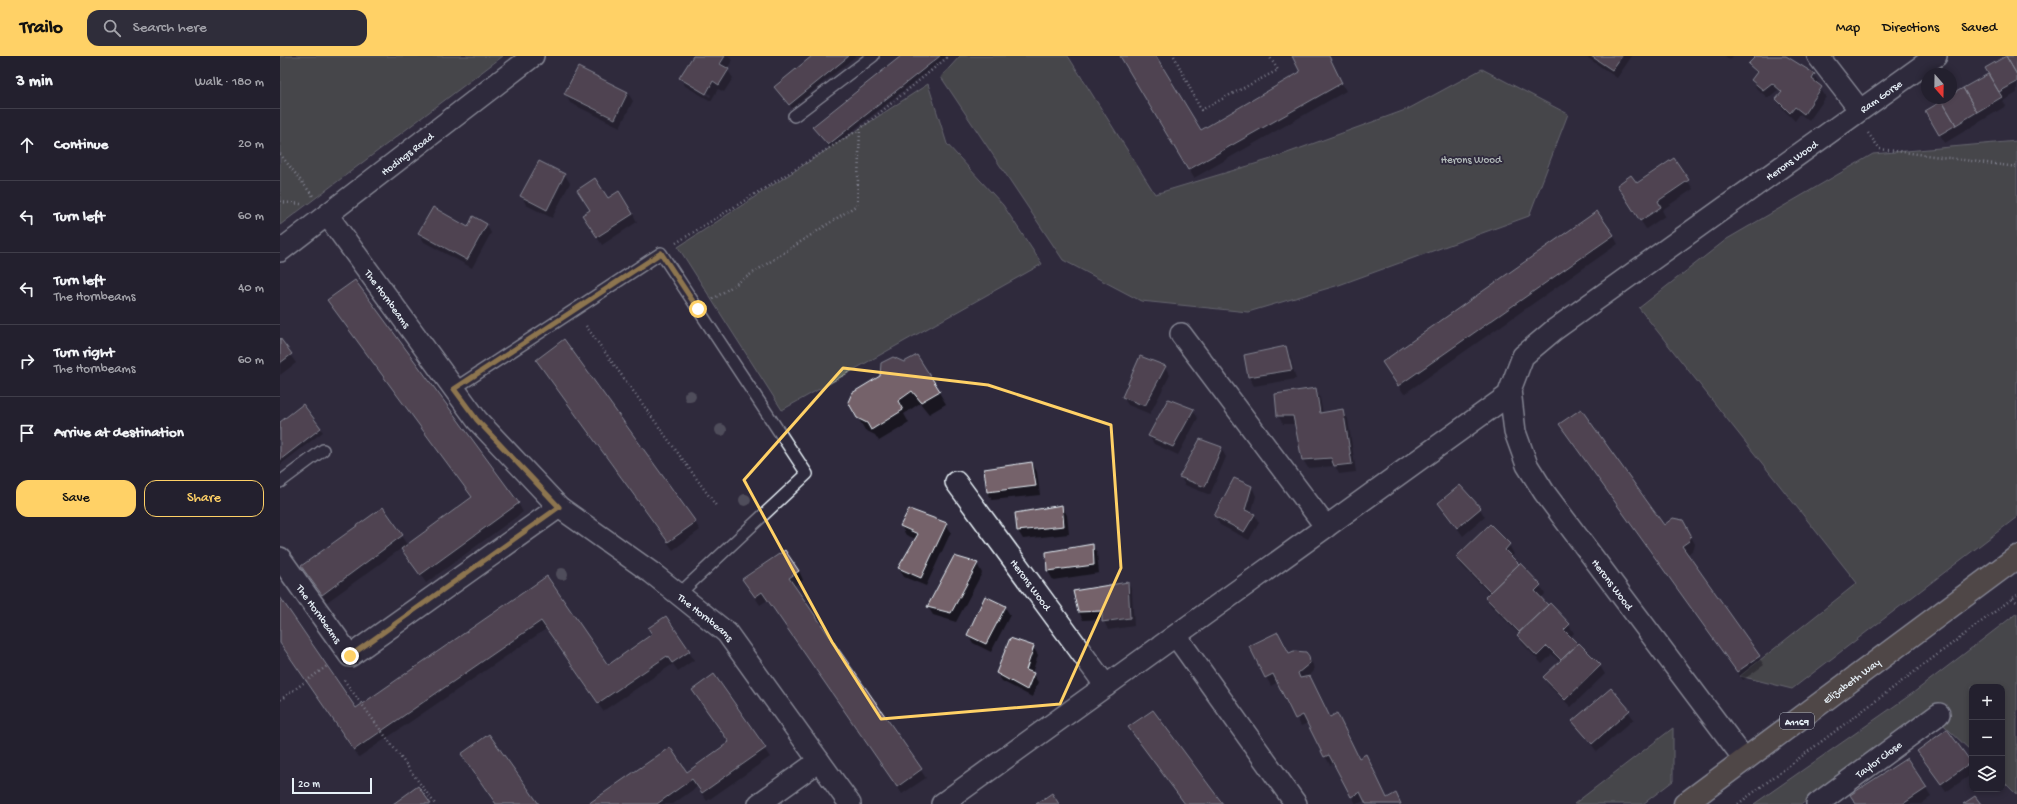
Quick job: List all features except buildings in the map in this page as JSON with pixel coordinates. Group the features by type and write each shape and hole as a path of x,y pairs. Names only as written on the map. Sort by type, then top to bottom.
{"main road":[{"name":"Elizabeth Way","path":"1685,804 2017,557"}],"street":[{"name":"Hodings Road","path":"280,251 328,216 533,56"},
{"name":"Ram Gorse","path":"1818,56 1856,112 1936,56"},
{"name":"Herons Wood","path":"1745,760 1544,492 1527,465 1515,432 1510,390 1523,356 1554,330 1856,112"},
{"name":"The Hornbeams","path":"328,216 477,420 559,507 652,572 727,633 850,804"},
{"path":"1181,334 1326,527"},
{"path":"942,804 1510,394"},
{"name":"Herons Wood","path":"956,482 1106,686"},
{"name":"The Hornbeams","path":"280,558 339,658 350,656 559,507"},
{"path":"1176,636 1296,804"},
{"name":"Taylor Close","path":"1817,804 1939,714"},
{"path":"759,804 818,761"}],"lane":[{"path":"794,116 872,56"},
{"path":"454,389 661,253 807,474 679,594"},
{"path":"280,482 323,450"}],"path":[{"path":"661,253 860,129 949,56"},
{"path":"1174,56 1201,110 1278,70 1269,56"},
{"path":"1856,112 1880,149 2017,167"},
{"path":"698,309 857,205 860,129"},
{"path":"280,154 328,216"},
{"path":"574,310 717,506"},
{"path":"1738,804 2017,595"},
{"path":"2012,599 2017,602"},
{"path":"280,700 339,658 435,804"}],"highlighted area":[{"path":"843,368 988,385 1111,425 1121,568 1060,704 881,719 832,642 744,480"}],"green space":[{"path":"280,56 503,56 280,225"},
{"name":"Herons Wood","path":"960,56 1068,56 1155,194 1268,160 1408,109 1482,69 1568,114 1529,216 1339,285 1248,312 1141,301 1063,260 941,77"},
{"path":"928,84 947,144 1003,205 1042,264 782,410 678,247"},
{"path":"2017,141 2017,517 1792,689 1740,676 1857,583 1639,308 1727,239 1873,154"},
{"path":"2017,613 2017,795 2005,783 2005,684 1969,684 1969,749 1929,711 1802,804 1754,804 1913,693"},
{"path":"1673,728 1673,781 1643,804 1574,804"}],"route":[{"path":"350,656 559,507 477,420 454,389 661,253 698,309"}]}
